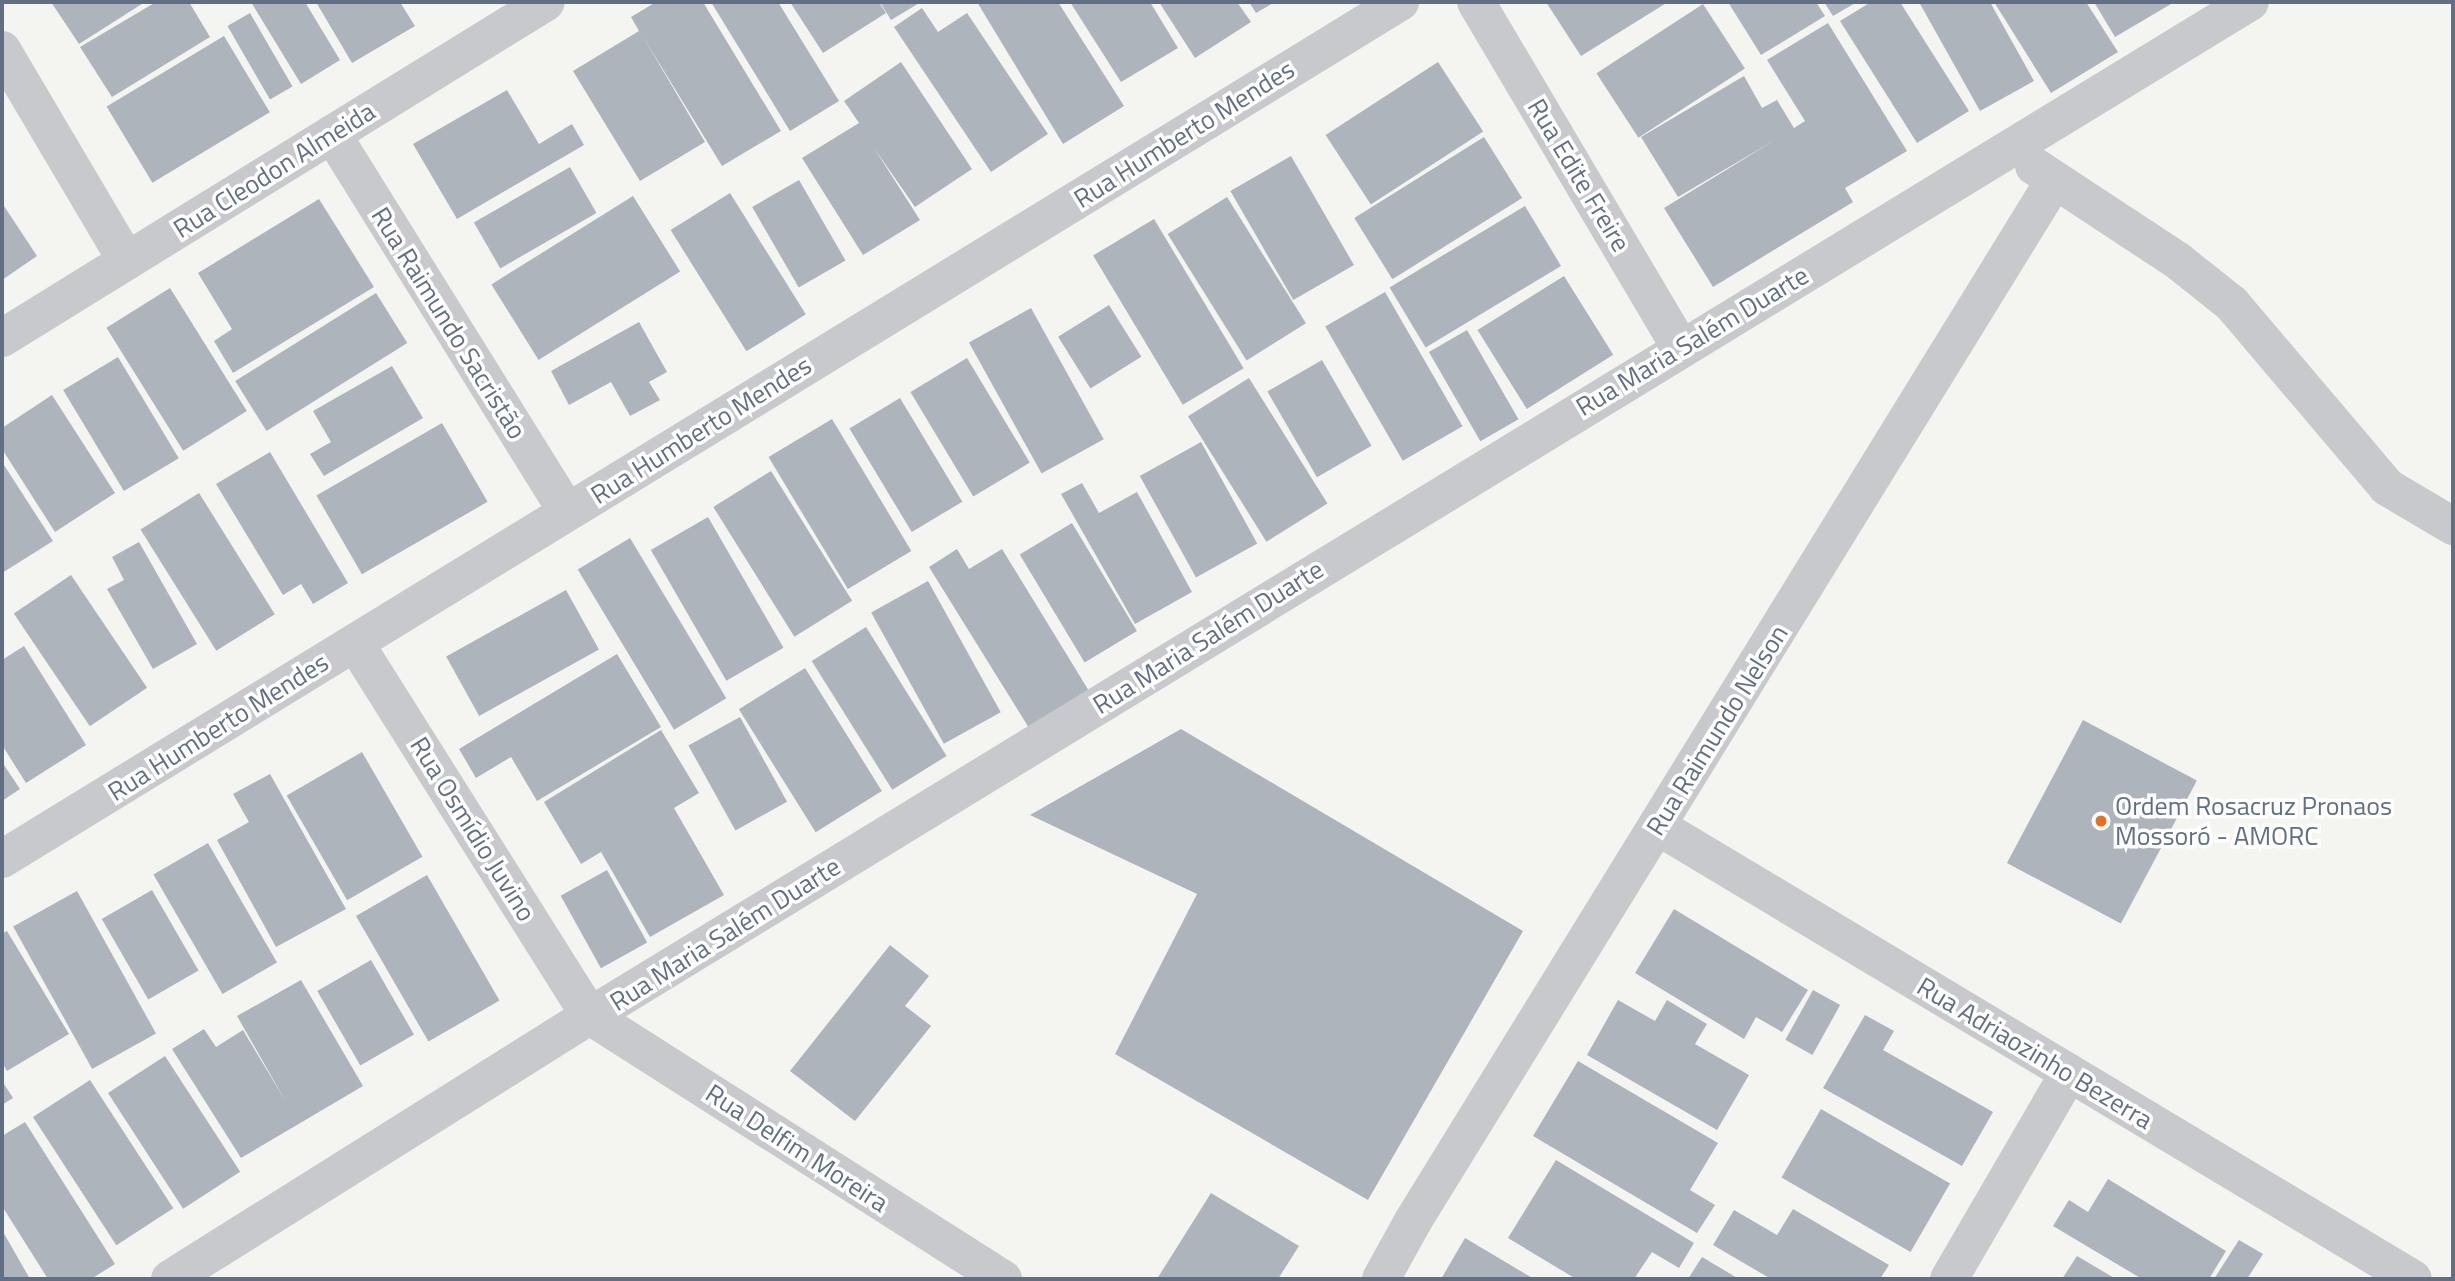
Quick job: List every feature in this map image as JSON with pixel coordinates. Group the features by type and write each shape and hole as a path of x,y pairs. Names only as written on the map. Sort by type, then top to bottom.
{"street":[{"name":"Rua Cleodon Almeida","path":"2,338 546,2"},
{"name":"Rua Humberto Mendes","path":"2,859 1400,2"},
{"name":"Rua Edite Freire","path":"1476,2 1681,348"},
{"name":"Rua Maria Salém Duarte","path":"170,1279 590,1016 2250,2"},
{"path":"2,50 127,261"},
{"name":"Rua Raimundo Sacristão","path":"332,134 567,512"},
{"path":"2010,148 2054,181 2178,261 2232,304 2387,487 2453,526"},
{"name":"Rua Raimundo Nelson","path":"1381,1279 1413,1221 2054,181"},
{"name":"Rua Osmídio Juvino","path":"355,643 590,1016"},
{"name":"Rua Adriaozinho Bezerra","path":"1657,827 2413,1279"},
{"name":"Rua Delfim Moreira","path":"590,1016 1003,1279"},
{"path":"1949,1279 2069,1073"}],"building":[{"path":"51,2 145,2 79,44"},
{"path":"156,2 189,2 210,37 112,97 80,47"},
{"path":"251,2 305,2 340,60 301,84"},
{"path":"316,2 400,2 415,26 352,63"},
{"path":"656,2 703,2 781,131 722,166 642,35 705,142 640,181 573,71 639,31 631,17"},
{"path":"711,2 778,2 839,101 790,131"},
{"path":"790,2 879,2 886,13 823,53"},
{"path":"880,2 921,2 891,20"},
{"path":"977,2 1058,2 1124,106 1063,144"},
{"path":"1070,2 1150,2 1178,48 1121,82"},
{"path":"1159,2 1237,2 1251,22 1195,58"},
{"path":"1249,2 1275,2 1256,13"},
{"path":"1546,2 1668,2 1581,56"},
{"path":"1728,2 1816,2 1825,16 1761,55"},
{"path":"1824,2 1857,2 1833,16"},
{"path":"1871,2 1900,2 1969,111 1917,143 1840,21"},
{"path":"1919,2 1990,2 2034,81 1980,111"},
{"path":"1994,2 2086,2 2118,52 2051,93"},
{"path":"2094,2 2170,2 2171,4 2115,37"},
{"path":"1703,4 1745,69 1638,138 1596,73"},
{"path":"922,8 938,32 967,13 1048,134 991,172 894,27"},
{"path":"250,13 292,87 270,100 227,26"},
{"path":"1828,23 1907,151 1845,188 1853,202 1713,287 1664,208 1775,140 1678,197 1641,137 1744,76 1762,108 1777,100 1794,128 1805,121 1767,60"},
{"path":"224,36 270,112 152,183 107,107"},
{"path":"901,62 972,169 915,207 874,148 920,220 863,255 802,158 859,123 844,101"},
{"path":"1438,62 1483,132 1371,205 1326,135"},
{"path":"507,90 539,144 572,124 584,145 457,219 413,144"},
{"path":"1484,137 1522,198 1392,279 1354,218"},
{"path":"1291,156 1354,265 1293,300 1230,191"},
{"path":"570,167 596,213 500,268 474,223"},
{"path":"799,180 846,261 799,288 752,207"},
{"path":"730,193 806,314 746,351 671,230"},
{"path":"633,196 680,271 539,360 491,284"},
{"path":"1227,197 1306,323 1247,360 1168,234"},
{"path":"319,199 374,287 233,373 214,341 232,329 198,273"},
{"path":"2,203 37,256 2,280"},
{"path":"1525,206 1561,266 1426,347 1390,287"},
{"path":"1154,219 1244,368 1183,405 1093,256"},
{"path":"1564,276 1613,355 1527,409 1477,330"},
{"path":"170,288 247,411 183,451 106,328"},
{"path":"1385,292 1463,426 1403,461 1325,326"},
{"path":"376,293 407,343 266,431 235,381"},
{"path":"1109,305 1141,357 1090,389 1058,337"},
{"path":"1031,308 1104,439 1042,474 969,342"},
{"path":"639,322 667,372 649,382 660,400 630,416 611,382 569,405 551,371"},
{"path":"1467,330 1518,419 1480,441 1429,352"},
{"path":"118,357 179,458 124,491 63,390"},
{"path":"967,358 1030,463 973,497 910,392"},
{"path":"1322,360 1372,446 1317,477 1267,392"},
{"path":"392,366 423,418 324,476 310,454 331,442 313,411"},
{"path":"1249,378 1327,504 1266,542 1188,416"},
{"path":"52,395 115,493 55,532 2,449 2,428"},
{"path":"900,398 962,502 912,532 849,428"},
{"path":"832,419 911,551 848,589 769,457"},
{"path":"442,423 487,502 362,574 316,496"},
{"path":"1201,442 1257,543 1196,577 1140,476"},
{"path":"270,452 348,583 313,604 301,584 283,595 216,484"},
{"path":"2,462 53,541 2,573"},
{"path":"771,471 852,601 794,637 713,507"},
{"path":"1082,483 1099,513 1137,492 1192,592 1135,624 1061,494"},
{"path":"199,493 275,614 216,651 140,530"},
{"path":"708,517 784,648 726,681 651,550"},
{"path":"1072,523 1137,631 1085,662 1020,554"},
{"path":"630,538 726,698 674,730 578,569"},
{"path":"139,542 197,644 153,669 107,589 124,580 112,557"},
{"path":"957,549 969,569 1002,549 1089,691 1029,728 929,567"},
{"path":"71,575 147,688 90,726 14,614"},
{"path":"928,581 1001,712 944,744 871,613"},
{"path":"566,590 599,649 479,716 446,656"},
{"path":"866,627 947,756 892,790 812,661"},
{"path":"24,646 86,745 26,783 2,745 2,660"},
{"path":"617,654 661,727 537,801 511,757 476,778 459,749"},
{"path":"805,668 882,791 816,832 739,709"},
{"path":"740,717 787,802 735,830 688,746"},
{"name":"Ordem Rosacruz Pronaos Mossoró - AMORC","path":"2083,720 2197,781 2121,924 2007,863"},
{"path":"1181,729 1523,931 1368,1200 1115,1054 1197,894 1030,815"},
{"path":"661,730 699,793 674,808 724,895 650,937 601,852 581,864 544,802"},
{"path":"362,752 423,857 347,900 287,796"},
{"path":"2,762 20,789 2,801"},
{"path":"270,774 346,909 276,947 217,840 249,822 233,794"},
{"path":"208,843 277,963 222,994 153,875"},
{"path":"607,870 647,943 601,968 561,896"},
{"path":"427,875 500,1001 428,1042 356,916"},
{"path":"152,890 198,971 148,1000 102,919"},
{"path":"77,891 156,1034 92,1069 13,926"},
{"path":"1674,909 1808,990 1782,1032 1756,1017 1744,1039 1635,973"},
{"path":"7,931 69,1034 7,1071 2,1062 2,934"},
{"path":"890,945 929,976 905,1006 931,1026 855,1121 790,1071"},
{"path":"371,960 414,1034 360,1065 317,991"},
{"path":"301,980 363,1086 241,1158 172,1049 204,1029 216,1047 243,1030 286,1102 237,1016"},
{"path":"1813,990 1840,1005 1812,1055 1785,1040"},
{"path":"1618,1000 1655,1021 1667,1000 1707,1024 1695,1044 1749,1075 1717,1130 1587,1055"},
{"path":"1865,1015 1894,1031 1883,1050 1993,1112 1962,1166 1823,1088"},
{"path":"165,1056 240,1172 183,1209 108,1093"},
{"path":"1578,1061 1718,1143 1690,1190 1715,1205 1697,1233 1533,1136"},
{"path":"90,1080 173,1208 116,1245 33,1117"},
{"path":"2,1081 13,1098 2,1105"},
{"path":"1821,1109 1950,1184 1911,1252 1782,1177"},
{"path":"25,1122 115,1264 91,1279 48,1279 2,1206 2,1136"},
{"path":"1556,1160 1694,1243 1679,1268 1652,1252 1634,1279 1576,1279 1508,1238"},
{"path":"2108,1179 2226,1251 2209,1279 2142,1279 2053,1226 2069,1200 2088,1212"},
{"path":"1211,1193 1299,1246 1278,1279 1157,1279"},
{"path":"1793,1209 1889,1265 1880,1279 1771,1279 1713,1245 1734,1210 1777,1235"},
{"path":"2,1230 30,1279 2,1279"},
{"path":"1465,1238 1534,1279 1441,1279"},
{"path":"2239,1240 2263,1254 2247,1279 2214,1279"},
{"path":"2077,1256 2116,1279 2062,1279"},
{"path":"1702,1257 1739,1279 1688,1279"}],"place":[{"name":"Ordem Rosacruz Pronaos Mossoró - AMORC","path":"2101,821"}]}
